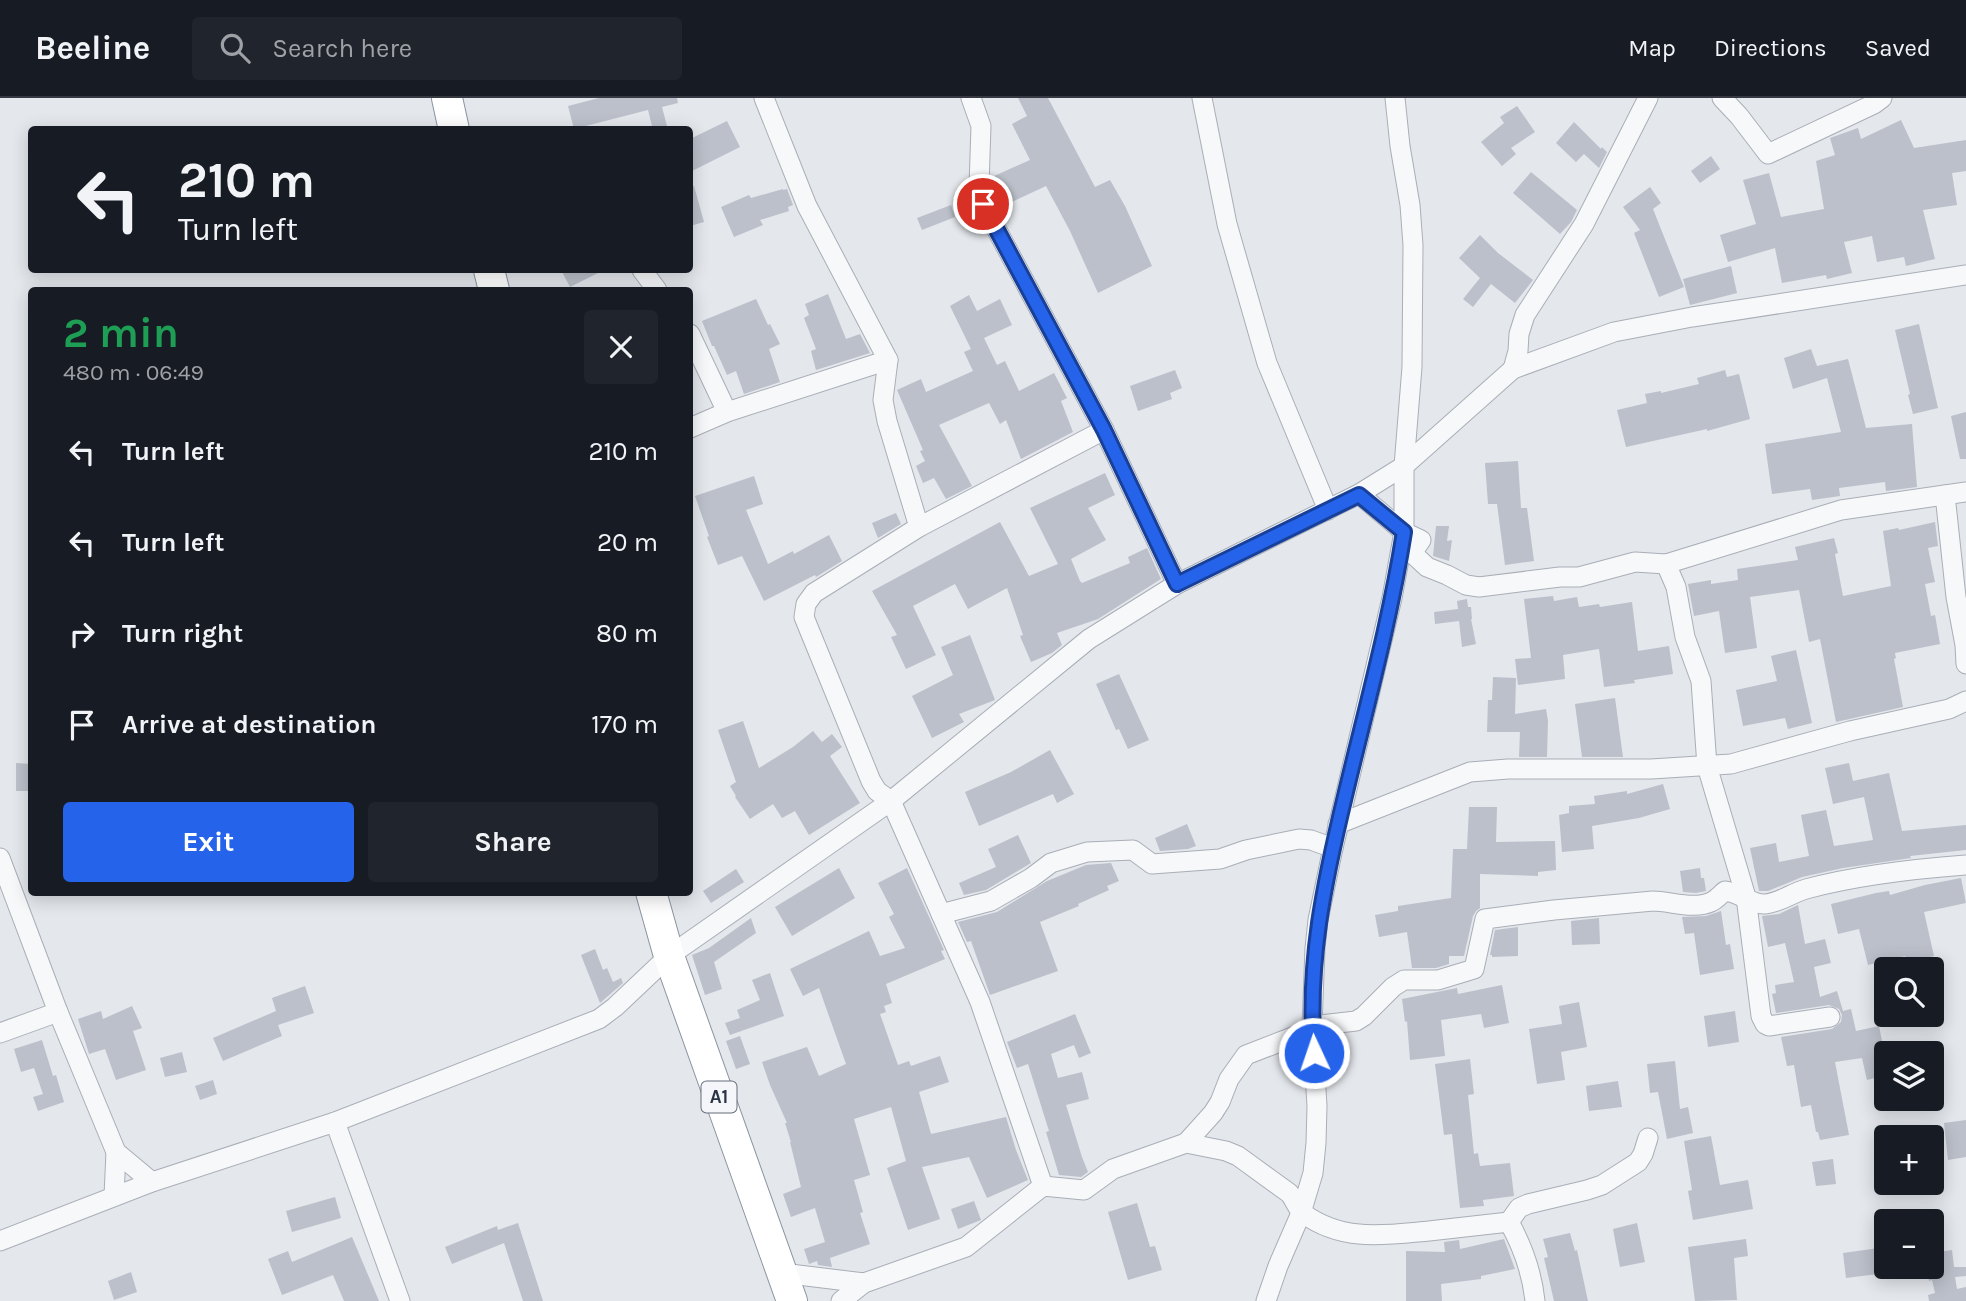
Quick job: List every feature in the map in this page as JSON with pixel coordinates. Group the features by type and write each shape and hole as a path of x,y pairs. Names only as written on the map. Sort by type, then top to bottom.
{"highway":[{"path":"447,98 453,126"},
{"name":"A1","path":"652,896 669,956 792,1301"}],"street":[{"path":"764,98 807,206 888,360 883,400 919,527"},
{"path":"971,98 981,126 978,186 983,204 1104,430 1177,584"},
{"path":"1202,98 1227,224 1267,363 1328,510"},
{"path":"1266,1301 1301,1213 1312,1174 1317,1106 1312,1026 1315,948 1323,892 1392,598 1404,532 1404,466 1412,367 1413,246 1395,98"},
{"path":"1513,369 1525,315 1584,225 1648,98"},
{"path":"1722,98 1768,154 1882,98"},
{"path":"0,1241 152,1182 335,1122 599,1019 669,956 891,801 1089,639 1177,584 1359,495 1404,466 1513,369 1614,332 1692,317 1966,275"},
{"path":"693,340 727,412"},
{"path":"693,427 727,412 888,360"},
{"path":"1043,1186 980,1002 891,801 877,791 871,781 804,617 806,604 814,593 919,527 1104,430"},
{"path":"1359,495 1404,532 1421,540 1412,554 1427,567 1465,585 1479,587 1579,577 1636,562 1666,564 1841,510 1966,492"},
{"path":"1945,495 1966,664"},
{"path":"1666,564 1676,587 1685,636 1701,681 1707,766 1746,897 1761,1016 1769,1026 1830,1017"},
{"path":"1338,824 1470,772 1508,769 1651,769 1731,764 1850,731 1949,709 1966,701"},
{"path":"941,914 990,901 1031,878 1051,863 1087,852 1133,850 1152,864 1220,859 1299,839 1311,840 1333,848"},
{"path":"0,858 58,1012 116,1152 114,1196"},
{"path":"841,1301 864,1283 966,1247 1043,1186 1084,1190 1113,1169 1186,1143 1213,1113 1229,1079 1246,1055 1295,1036 1312,1026 1356,1021 1404,980 1438,980 1474,970 1485,919 1653,901 1692,905 1711,902 1725,891 1734,892 1755,903 1765,904 1805,889 1897,871 1966,865"},
{"path":"0,1033 58,1012"},
{"path":"335,1122 400,1301"},
{"path":"1186,1143 1238,1156 1289,1193 1301,1213 1325,1227 1345,1233 1376,1236 1509,1222 1519,1208 1528,1204 1602,1185 1638,1162 1648,1138"},
{"path":"116,1152 152,1182"},
{"path":"1509,1222 1520,1242 1535,1301"},
{"path":"782,1273 864,1283"}],"building":[{"path":"599,98 677,98 678,103 662,107 667,126 652,126 648,110 586,126 573,126 568,106"},
{"path":"1018,98 1048,98 1095,187 1110,180 1152,266 1098,293 1046,186 1001,207 992,187 992,177 1030,160 1012,124 1027,116"},
{"path":"1517,106 1535,132 1511,148 1516,154 1502,166 1481,142 1504,123 1500,117"},
{"path":"1901,120 1914,148 1966,140 1966,171 1952,173 1957,205 1923,210 1935,259 1906,266 1904,257 1877,262 1872,236 1844,242 1852,273 1827,279 1826,275 1782,283 1775,248 1728,262 1720,235 1756,224 1743,180 1769,173 1781,217 1824,209 1816,161 1835,155 1830,138 1858,128 1861,139"},
{"path":"727,121 740,147 693,170 693,138"},
{"path":"1574,122 1607,152 1599,168 1584,154 1576,162 1556,143"},
{"path":"1711,156 1720,169 1700,183 1691,171"},
{"path":"1531,172 1577,210 1560,234 1513,193"},
{"path":"693,186 694,186 704,222 693,225"},
{"path":"1650,187 1661,203 1653,209 1684,287 1659,297 1634,233 1640,230 1623,207"},
{"path":"787,189 793,205 788,207 789,211 760,220 763,225 734,237 721,207 749,195 751,198"},
{"path":"951,205 955,217 922,230 917,218"},
{"path":"1480,235 1533,280 1515,303 1491,284 1473,307 1463,299 1480,278 1459,258"},
{"path":"1731,266 1737,293 1690,305 1683,279"},
{"path":"563,273 598,273 570,287"},
{"path":"828,294 846,339 860,334 870,353 816,370 811,351 816,349 804,318 809,315 805,304"},
{"path":"969,295 977,311 1000,299 1012,325 984,338 997,365 1005,361 1019,391 1054,373 1067,398 1061,401 1073,432 1021,459 1006,420 1000,424 989,403 939,425 972,486 946,499 934,478 923,483 916,466 925,461 920,451 923,450 897,390 921,379 926,392 973,371 964,352 971,349 950,306"},
{"path":"756,299 780,344 769,349 780,382 744,394 736,371 727,375 702,321"},
{"path":"1919,324 1938,408 1913,414 1895,330"},
{"path":"1811,349 1817,366 1848,359 1866,428 1912,424 1917,487 1886,491 1885,482 1839,488 1840,496 1812,500 1810,489 1772,494 1765,444 1841,432 1827,378 1793,389 1784,358"},
{"path":"1175,370 1182,388 1170,393 1172,399 1138,411 1130,386"},
{"path":"1725,370 1727,377 1739,374 1750,419 1707,431 1626,447 1617,410 1647,403 1645,394 1699,384 1697,378"},
{"path":"1966,412 1966,459 1960,459 1951,416"},
{"path":"1518,461 1521,508 1527,508 1534,561 1505,565 1497,504 1488,504 1485,463"},
{"path":"1105,473 1115,495 1088,508 1106,540 1071,559 1080,581 1082,583 1130,563 1128,557 1147,548 1161,579 1098,619 1057,633 1062,645 1052,653 1031,662 1020,636 1023,635 1007,588 968,609 955,584 913,606 936,655 906,669 891,637 897,635 872,591 1000,522 1029,576 1058,564 1030,508"},
{"path":"754,476 763,504 746,510 768,564 793,551 794,554 829,535 842,561 816,577 815,575 764,601 742,556 718,565 695,496"},
{"path":"896,513 901,524 878,538 872,523"},
{"path":"1935,522 1938,546 1928,548 1935,582 1925,584 1931,616 1935,615 1940,644 1895,653 1903,707 1836,722 1820,639 1809,642 1799,590 1750,597 1757,648 1725,653 1719,611 1694,616 1688,584 1711,580 1711,584 1738,580 1737,569 1798,560 1795,547 1834,538 1843,596 1891,586 1883,531"},
{"path":"1436,526 1449,526 1447,541 1452,540 1449,561 1433,556"},
{"path":"1553,596 1554,601 1577,597 1579,607 1632,602 1638,651 1669,646 1673,674 1604,687 1599,649 1563,655 1565,679 1518,685 1515,659 1531,658 1524,599"},
{"path":"1467,599 1468,607 1471,607 1476,644 1462,647 1459,621 1435,624 1434,612 1458,609 1457,601"},
{"path":"970,635 995,700 959,714 964,722 932,738 912,696 953,675 941,647"},
{"path":"1796,650 1812,723 1788,729 1785,718 1743,726 1736,690 1777,681 1771,656"},
{"path":"1119,674 1149,740 1128,749 1119,729 1116,730 1096,684"},
{"path":"1493,677 1516,678 1515,714 1546,709 1547,757 1519,757 1520,732 1487,732 1488,700 1492,700"},
{"path":"1615,698 1623,757 1582,757 1575,704"},
{"path":"743,721 759,768 813,731 822,742 832,734 842,747 830,756 860,803 809,835 795,811 782,818 773,804 750,819 730,786 736,782 718,730"},
{"path":"1050,750 1074,794 1057,803 1053,794 979,826 965,792 1011,772"},
{"path":"16,763 28,764 28,791 16,791"},
{"path":"1849,763 1853,781 1889,773 1902,831 1966,825 1966,850 1910,856 1911,858 1843,868 1802,877 1768,891 1759,891 1750,848 1776,843 1779,862 1809,856 1801,815 1826,810 1834,846 1873,840 1864,797 1833,804 1825,768"},
{"path":"1663,784 1670,809 1639,818 1592,826 1594,849 1562,852 1559,815 1569,813 1569,806 1595,804 1594,796 1627,791 1627,794"},
{"path":"1469,807 1497,807 1496,842 1555,841 1556,870 1538,872 1538,876 1480,874 1480,908 1473,916 1464,956 1449,956 1449,964 1436,968 1412,968 1407,932 1379,937 1375,915 1398,911 1398,906 1451,898 1453,849 1467,849"},
{"path":"1187,824 1196,846 1160,851 1155,838"},
{"path":"1018,835 1031,863 986,890 964,895 959,883 996,867 988,849"},
{"path":"1111,863 1119,881 1107,886 1109,890 1040,922 1058,971 990,995 971,941 967,942 958,922 997,912 1047,881 1086,865"},
{"path":"839,868 855,898 792,936 775,907"},
{"path":"907,868 944,950 941,951 945,959 886,984 892,1003 884,1006 886,1012 880,1014 898,1065 909,1061 911,1066 940,1056 949,1082 919,1092 931,1134 1006,1117 1028,1180 987,1198 969,1157 922,1167 940,1219 908,1230 887,1168 906,1161 891,1107 854,1119 870,1175 854,1180 863,1212 860,1213 870,1244 830,1258 832,1267 818,1265 817,1261 809,1264 804,1249 825,1242 815,1208 791,1217 783,1194 801,1187 787,1123 762,1062 807,1047 819,1076 846,1064 819,988 803,996 790,969 869,931 880,956 905,948 889,917 894,914 878,883"},
{"path":"1700,868 1706,891 1683,892 1680,871"},
{"path":"736,869 744,882 711,903 703,891"},
{"path":"1961,878 1966,903 1924,912 1934,956 1874,957 1874,964 1868,965 1859,929 1838,934 1831,904 1889,891 1890,895"},
{"path":"1798,905 1805,944 1825,939 1831,963 1814,967 1820,997 1837,991 1843,1011 1851,1009 1856,1031 1879,1027 1882,1041 1874,1041 1874,1078 1867,1080 1862,1058 1835,1062 1849,1135 1820,1140 1811,1105 1801,1107 1794,1065 1787,1066 1781,1037 1832,1029 1841,1022 1842,1015 1839,1009 1829,1005 1776,1013 1772,994 1776,993 1775,985 1794,982 1785,943 1768,947 1762,916 1779,914"},
{"path":"1721,911 1726,945 1730,944 1734,969 1700,975 1694,933 1685,934 1682,917 1706,916"},
{"path":"751,918 756,933 714,962 722,989 705,995 692,955 709,948"},
{"path":"1599,918 1600,944 1572,945 1571,921"},
{"path":"1518,927 1518,956 1492,957 1490,955 1495,930"},
{"path":"595,949 603,970 607,968 613,982 621,978 623,983 600,1003 581,955"},
{"path":"770,973 784,1016 730,1035 725,1023 740,1018 737,1010 760,1000 752,980"},
{"path":"1502,985 1509,1023 1484,1028 1481,1014 1441,1020 1445,1056 1410,1060 1402,999 1457,988 1458,994"},
{"path":"305,986 314,1013 278,1025 282,1036 223,1061 213,1038 276,1011 272,998"},
{"path":"1579,1002 1587,1047 1561,1052 1565,1080 1537,1084 1529,1029 1562,1024 1559,1006"},
{"path":"132,1006 142,1028 133,1031 146,1070 116,1080 105,1049 89,1054 78,1019 101,1011 103,1019"},
{"path":"1735,1011 1739,1042 1708,1047 1704,1016"},
{"path":"1075,1014 1091,1053 1079,1058 1074,1045 1051,1054 1058,1078 1082,1072 1089,1099 1066,1105 1088,1172 1081,1177 1059,1175 1046,1132 1049,1131 1028,1064 1017,1068 1007,1042"},
{"path":"740,1036 750,1064 736,1069 726,1041"},
{"path":"42,1040 64,1102 38,1111 33,1097 43,1094 34,1068 21,1072 14,1049"},
{"path":"182,1052 187,1072 165,1077 160,1058"},
{"path":"1470,1059 1474,1094 1468,1095 1474,1154 1478,1153 1480,1166 1510,1163 1514,1196 1483,1200 1484,1206 1460,1208 1452,1134 1444,1135 1435,1064"},
{"path":"1675,1061 1680,1109 1688,1107 1693,1133 1667,1139 1658,1092 1650,1093 1647,1064"},
{"path":"213,1080 217,1094 200,1100 195,1086"},
{"path":"1618,1081 1622,1107 1589,1111 1586,1086"},
{"path":"1966,1120 1966,1157 1948,1160 1944,1123"},
{"path":"1711,1136 1720,1185 1748,1180 1753,1209 1693,1220 1688,1191 1692,1190 1684,1141"},
{"path":"1833,1159 1836,1184 1816,1186 1812,1162"},
{"path":"335,1197 341,1218 292,1232 286,1211"},
{"path":"974,1201 981,1220 958,1229 951,1209"},
{"path":"1137,1203 1150,1247 1155,1246 1162,1270 1128,1280 1108,1212"},
{"path":"518,1223 543,1301 523,1301 504,1243 452,1264 445,1247 497,1226 498,1230"},
{"path":"1637,1223 1645,1262 1620,1267 1613,1229"},
{"path":"1570,1233 1575,1251 1577,1250 1588,1301 1554,1301 1544,1258 1548,1257 1543,1239"},
{"path":"352,1237 379,1301 344,1301 333,1275 282,1295 268,1259 288,1251 292,1262"},
{"path":"1504,1239 1515,1269 1481,1276 1481,1279 1441,1284 1442,1301 1406,1301 1406,1251 1445,1252 1444,1242 1459,1240 1460,1249"},
{"path":"1746,1239 1748,1256 1734,1258 1737,1300 1695,1301 1688,1247"},
{"path":"1874,1249 1874,1274 1846,1278 1843,1253"},
{"path":"1952,1250 1954,1267 1966,1267 1966,1276 1955,1277 1957,1289 1966,1287 1966,1301 1929,1301 1928,1295 1935,1293 1932,1280 1929,1279 1944,1279 1944,1251"},
{"path":"131,1272 137,1292 114,1300 108,1281"}],"route":[{"path":"983,204 1104,430 1177,584 1359,495 1404,532 1400,562 1318,920 1312,1026 1314,1053"}]}
